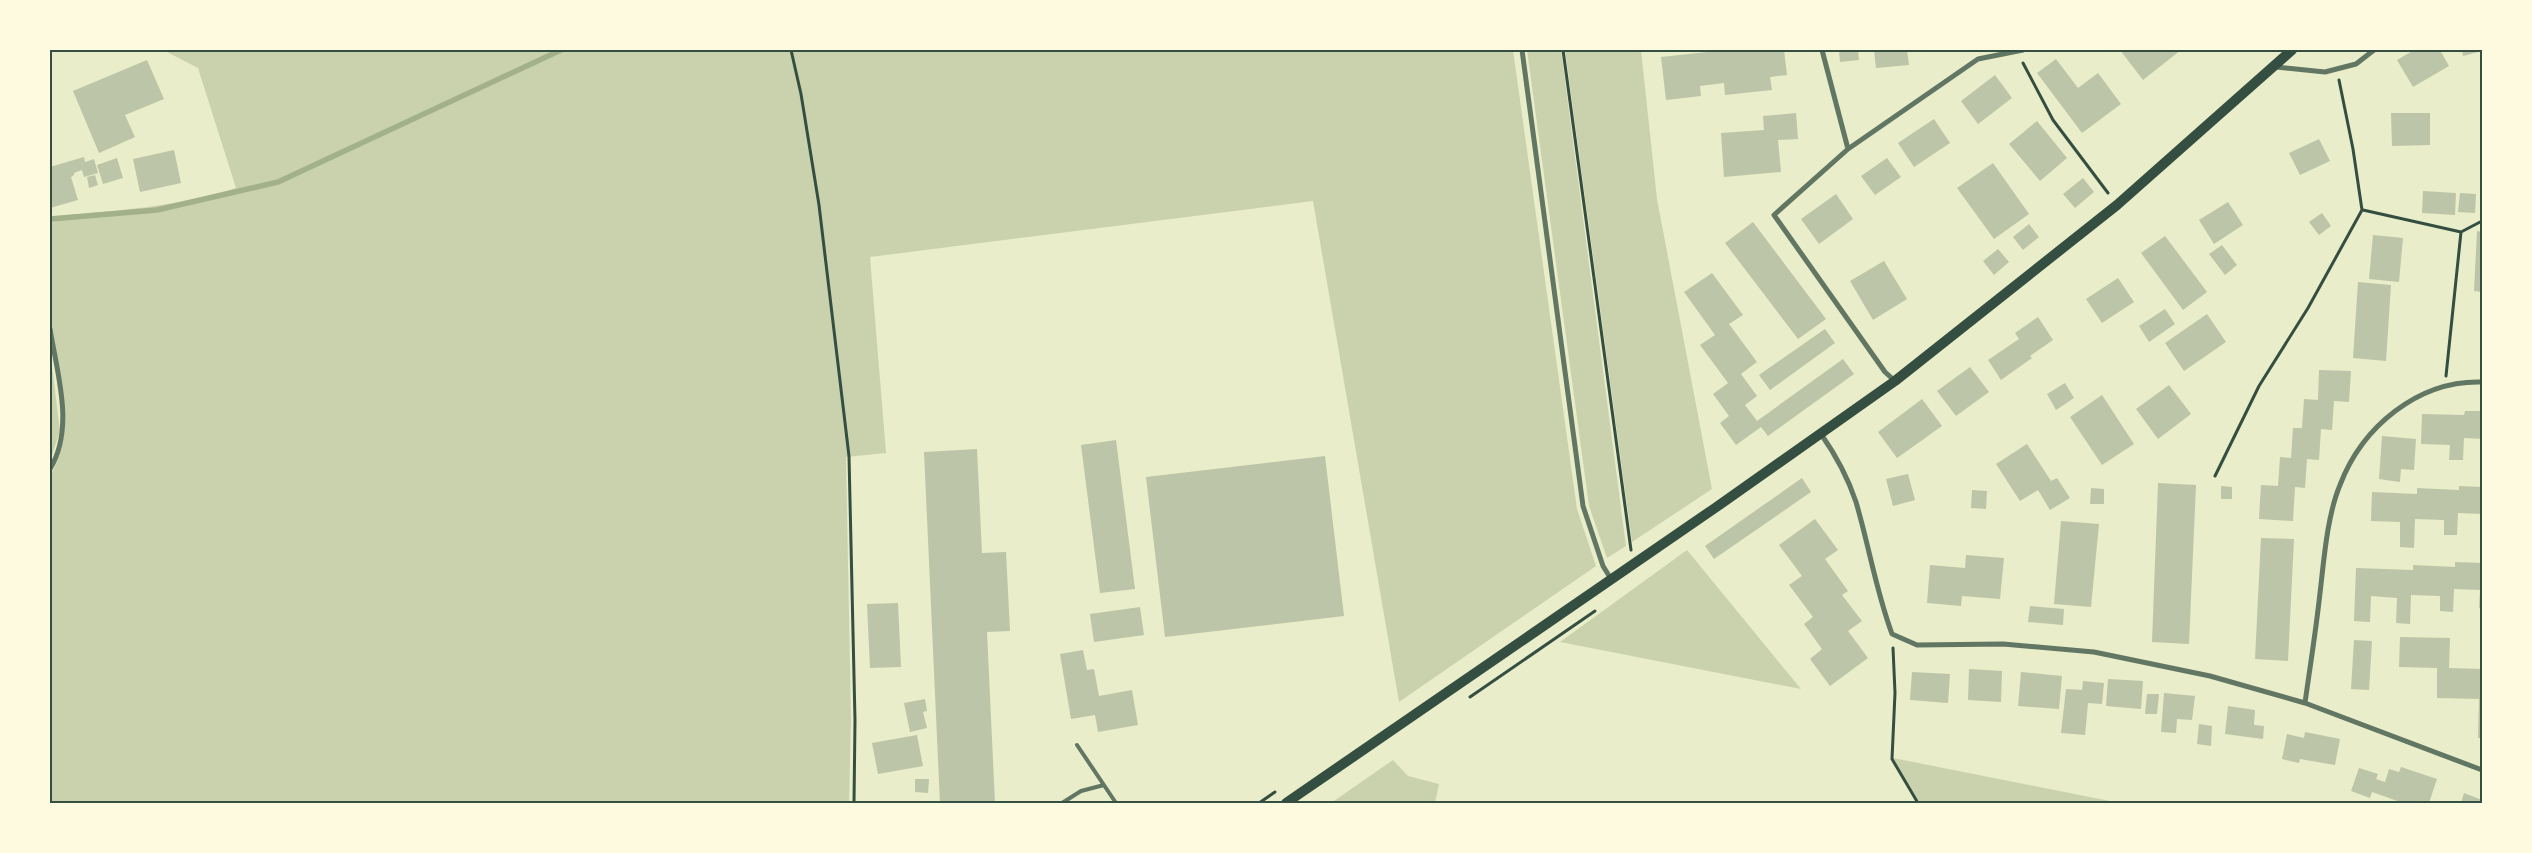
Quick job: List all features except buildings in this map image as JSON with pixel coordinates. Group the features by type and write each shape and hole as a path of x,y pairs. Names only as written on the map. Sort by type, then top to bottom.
{"main road":[{"path":"1286,803 1895,381 2118,205 2292,50"}],"street":[{"path":"1522,50 1583,506 1603,566 1611,579"},
{"path":"1822,50 1848,149"},
{"path":"1895,381 1885,372 1774,215 1848,149 1978,59 2023,50"},
{"path":"2275,66 2325,72 2356,64 2374,50"},
{"path":"50,329 63,431 57,458 50,469"},
{"path":"2305,703 2326,544 2340,485 2367,435 2408,400 2445,387 2466,382 2482,382"},
{"path":"1821,434 1834,453 1855,501 1881,605 1892,634 1917,646 2004,644 2094,652 2210,676 2305,703 2482,770"}],"lane":[{"path":"1077,745 1116,803"},
{"path":"1062,803 1080,791 1104,785"}],"path":[{"path":"791,50 801,94 819,205 849,456 855,710 854,803"},
{"path":"1563,50 1630,549"},
{"path":"2016,51 2053,120 2118,205"},
{"path":"2215,476 2259,386 2308,308 2362,210 2354,149 2337,69"},
{"path":"2362,210 2461,232 2482,221"},
{"path":"2445,387 2461,232"},
{"path":"1892,634 1895,694 1892,758 1918,803"}],"green space":[{"path":"163,50 1513,50 1577,509 1596,566 1399,702 1313,201 870,257 886,453 846,457 851,720 849,803 50,803 50,476 59,456 64,436 65,416 50,312 50,217 167,204 236,188 198,68"},
{"path":"1527,50 1561,50 1626,546 1607,558 1589,506"},
{"path":"1565,50 1641,50 1657,199 1712,489 1632,542"},
{"path":"50,350 60,431 50,461"},
{"path":"1687,550 1801,689 1560,642"},
{"path":"1893,758 2120,803 1920,803"},
{"path":"1393,760 1408,776 1439,784 1435,803 1331,803"}],"waterway":[{"path":"50,219 157,210 278,182 561,50"}]}
